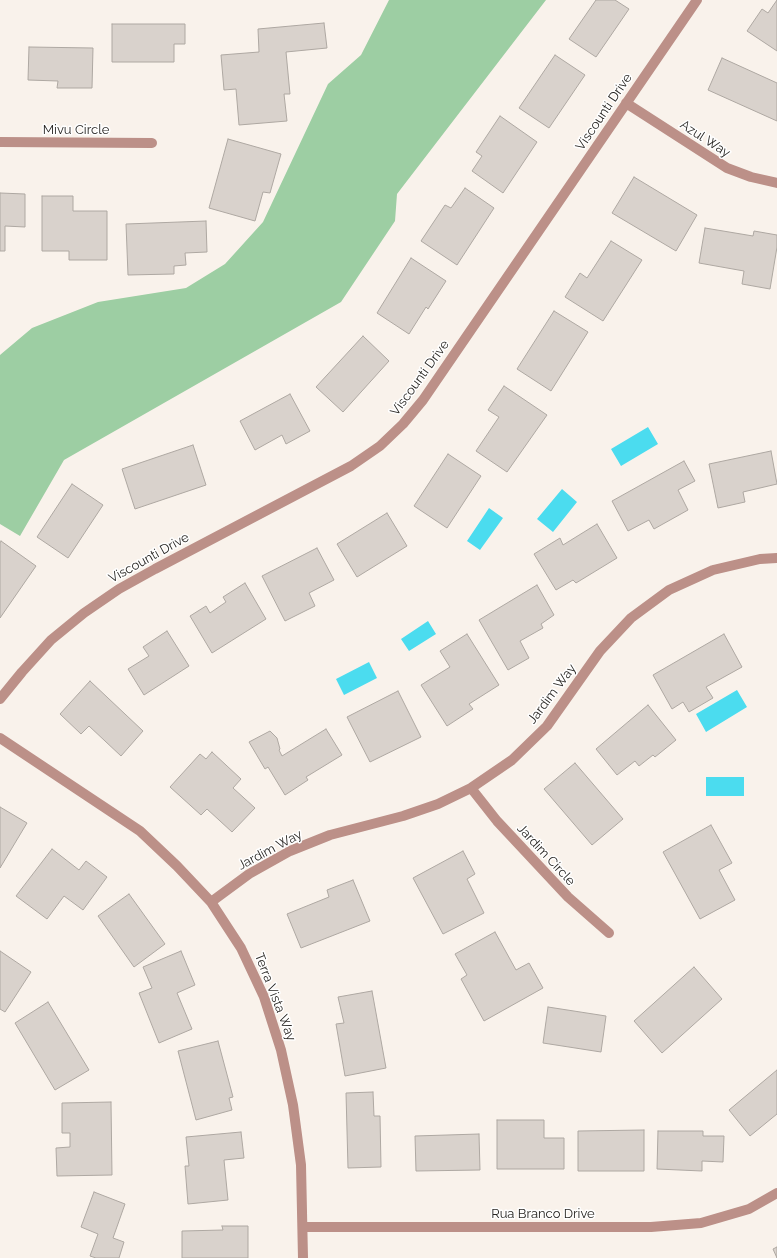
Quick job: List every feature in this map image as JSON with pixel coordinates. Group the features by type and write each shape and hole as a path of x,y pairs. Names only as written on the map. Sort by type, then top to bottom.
{"street":[{"name":"Viscounti Drive","path":"0,699 51,640 84,612 119,589 155,569 350,466 380,446 403,424 423,400 697,0"},
{"name":"Azul Way","path":"626,103 727,168 751,177 777,183"},
{"name":"Mivu Circle","path":"0,142 152,143"},
{"name":"Jardim Way","path":"211,902 249,874 290,851 330,835 403,816 431,806 471,788 512,760 547,726 600,651 631,618 669,590 713,570 760,559 777,558"},
{"name":"Terra Vista Way","path":"0,738 140,831 177,866 211,902 242,948 264,997 281,1050 293,1105 301,1165 303,1258"},
{"name":"Jardim Circle","path":"471,788 497,821 568,897 609,933"},
{"name":"Rua Branco Drive","path":"303,1227 651,1227 701,1223 749,1209 777,1193"}],"green space":[{"path":"389,0 546,0 397,194 395,221 341,302 64,460 20,536 0,524 0,355 32,328 98,302 186,288 225,264 263,222 328,84 361,55"}],"water":[{"path":"648,427 658,444 621,466 611,449"},
{"path":"562,489 577,502 553,532 537,519"},
{"path":"489,508 503,518 480,550 467,541"},
{"path":"428,621 436,634 409,651 401,639"},
{"path":"369,662 377,678 344,695 336,679"},
{"path":"737,690 747,707 706,732 696,714"},
{"path":"706,777 744,777 744,796 706,796"}],"building":[{"path":"596,0 615,0 629,9 596,57 569,39"},
{"path":"777,0 777,51 747,31 762,9 768,13"},
{"path":"324,23 327,48 286,52 290,94 284,94 287,121 239,125 236,89 224,90 221,55 259,52 258,29"},
{"path":"112,24 185,24 185,44 174,44 174,62 112,62"},
{"path":"29,47 93,48 92,88 57,88 58,81 28,80"},
{"path":"555,55 585,75 549,128 519,108"},
{"path":"722,58 777,83 777,121 708,90"},
{"path":"500,116 537,142 503,193 472,171 482,156 476,152"},
{"path":"228,139 281,154 270,193 263,192 255,221 209,208"},
{"path":"634,177 697,215 676,251 612,213"},
{"path":"465,188 494,208 457,265 421,241 445,205 451,208"},
{"path":"0,193 25,194 25,227 5,226 5,251 0,251"},
{"path":"42,196 73,196 73,211 107,211 107,260 69,260 69,251 42,251"},
{"path":"206,221 207,252 185,253 186,265 174,266 174,274 128,275 126,224"},
{"path":"705,228 753,236 754,231 777,235 777,247 770,289 742,284 744,271 699,263"},
{"path":"611,241 642,260 603,321 565,297 580,273 587,278"},
{"path":"411,258 446,281 428,309 426,307 409,334 377,313"},
{"path":"554,311 588,332 551,391 517,369"},
{"path":"363,336 389,361 343,412 316,387"},
{"path":"504,386 547,415 507,472 476,451 499,417 488,410"},
{"path":"290,394 310,431 286,444 282,435 255,450 240,421"},
{"path":"193,445 206,485 135,509 122,469"},
{"path":"771,451 777,484 743,492 745,502 718,508 709,464"},
{"path":"448,454 481,476 447,528 414,506"},
{"path":"684,461 695,481 678,490 688,510 654,529 649,520 628,531 612,501"},
{"path":"72,484 103,505 68,558 37,537"},
{"path":"387,513 407,546 357,577 337,544"},
{"path":"597,524 617,558 576,583 573,580 556,590 534,554 560,538 563,545"},
{"path":"1,541 36,566 0,618 0,543"},
{"path":"317,548 334,580 309,593 315,606 285,621 262,576"},
{"path":"245,583 266,619 212,653 190,616 206,606 210,613 226,602 223,597"},
{"path":"537,585 554,615 541,624 543,628 520,641 529,658 508,670 479,620"},
{"path":"167,631 189,666 144,695 128,669 149,656 143,647"},
{"path":"467,634 499,685 469,704 473,709 447,726 421,685 450,667 440,651"},
{"path":"724,634 742,667 706,687 713,698 689,712 683,702 672,709 653,675"},
{"path":"90,681 143,731 121,756 89,726 81,734 60,714"},
{"path":"398,691 421,737 370,762 347,717"},
{"path":"648,705 676,740 655,757 653,755 639,766 635,761 617,775 596,749"},
{"path":"326,729 342,755 306,777 308,780 285,795 268,767 265,769 249,742 270,731 277,738 279,750 282,756"},
{"path":"212,752 241,779 233,788 255,808 232,832 207,809 201,815 170,787 200,754 206,759"},
{"path":"575,763 623,819 592,845 544,789"},
{"path":"0,807 27,823 0,868"},
{"path":"711,825 732,863 719,870 735,900 700,919 663,852"},
{"path":"52,849 79,870 86,861 107,877 83,910 64,896 47,919 16,896"},
{"path":"463,851 475,874 467,879 484,913 443,934 413,878"},
{"path":"353,880 370,921 301,948 287,914 329,897 327,890"},
{"path":"129,894 165,944 134,967 98,916"},
{"path":"495,932 516,970 529,963 543,988 484,1021 461,979 467,975 455,954"},
{"path":"0,951 31,972 5,1012 0,1009"},
{"path":"181,951 195,985 177,993 192,1029 159,1043 139,993 152,988 143,967"},
{"path":"694,967 722,999 662,1053 634,1021"},
{"path":"372,991 386,1068 345,1076 336,1024 344,1023 338,997"},
{"path":"48,1002 89,1070 55,1090 15,1023"},
{"path":"548,1007 606,1016 601,1052 543,1043"},
{"path":"218,1041 233,1097 229,1098 232,1110 196,1120 178,1051"},
{"path":"777,1070 777,1114 750,1136 729,1110"},
{"path":"373,1092 374,1116 380,1116 381,1167 348,1168 346,1093"},
{"path":"111,1102 112,1175 57,1176 56,1148 70,1147 70,1133 62,1133 62,1103"},
{"path":"497,1120 544,1120 544,1138 564,1138 564,1169 497,1169"},
{"path":"644,1130 644,1171 578,1171 578,1131"},
{"path":"658,1131 703,1131 703,1136 724,1136 723,1162 702,1161 702,1171 657,1169"},
{"path":"241,1132 244,1158 224,1160 228,1200 188,1204 185,1166 189,1166 186,1137"},
{"path":"479,1134 480,1170 416,1171 415,1136"},
{"path":"94,1192 125,1204 113,1238 124,1242 119,1258 96,1258 90,1256 98,1234 81,1227"},
{"path":"222,1226 248,1226 248,1258 182,1258 182,1231 223,1230"},
{"path":"777,1247 777,1258 773,1249"}]}
